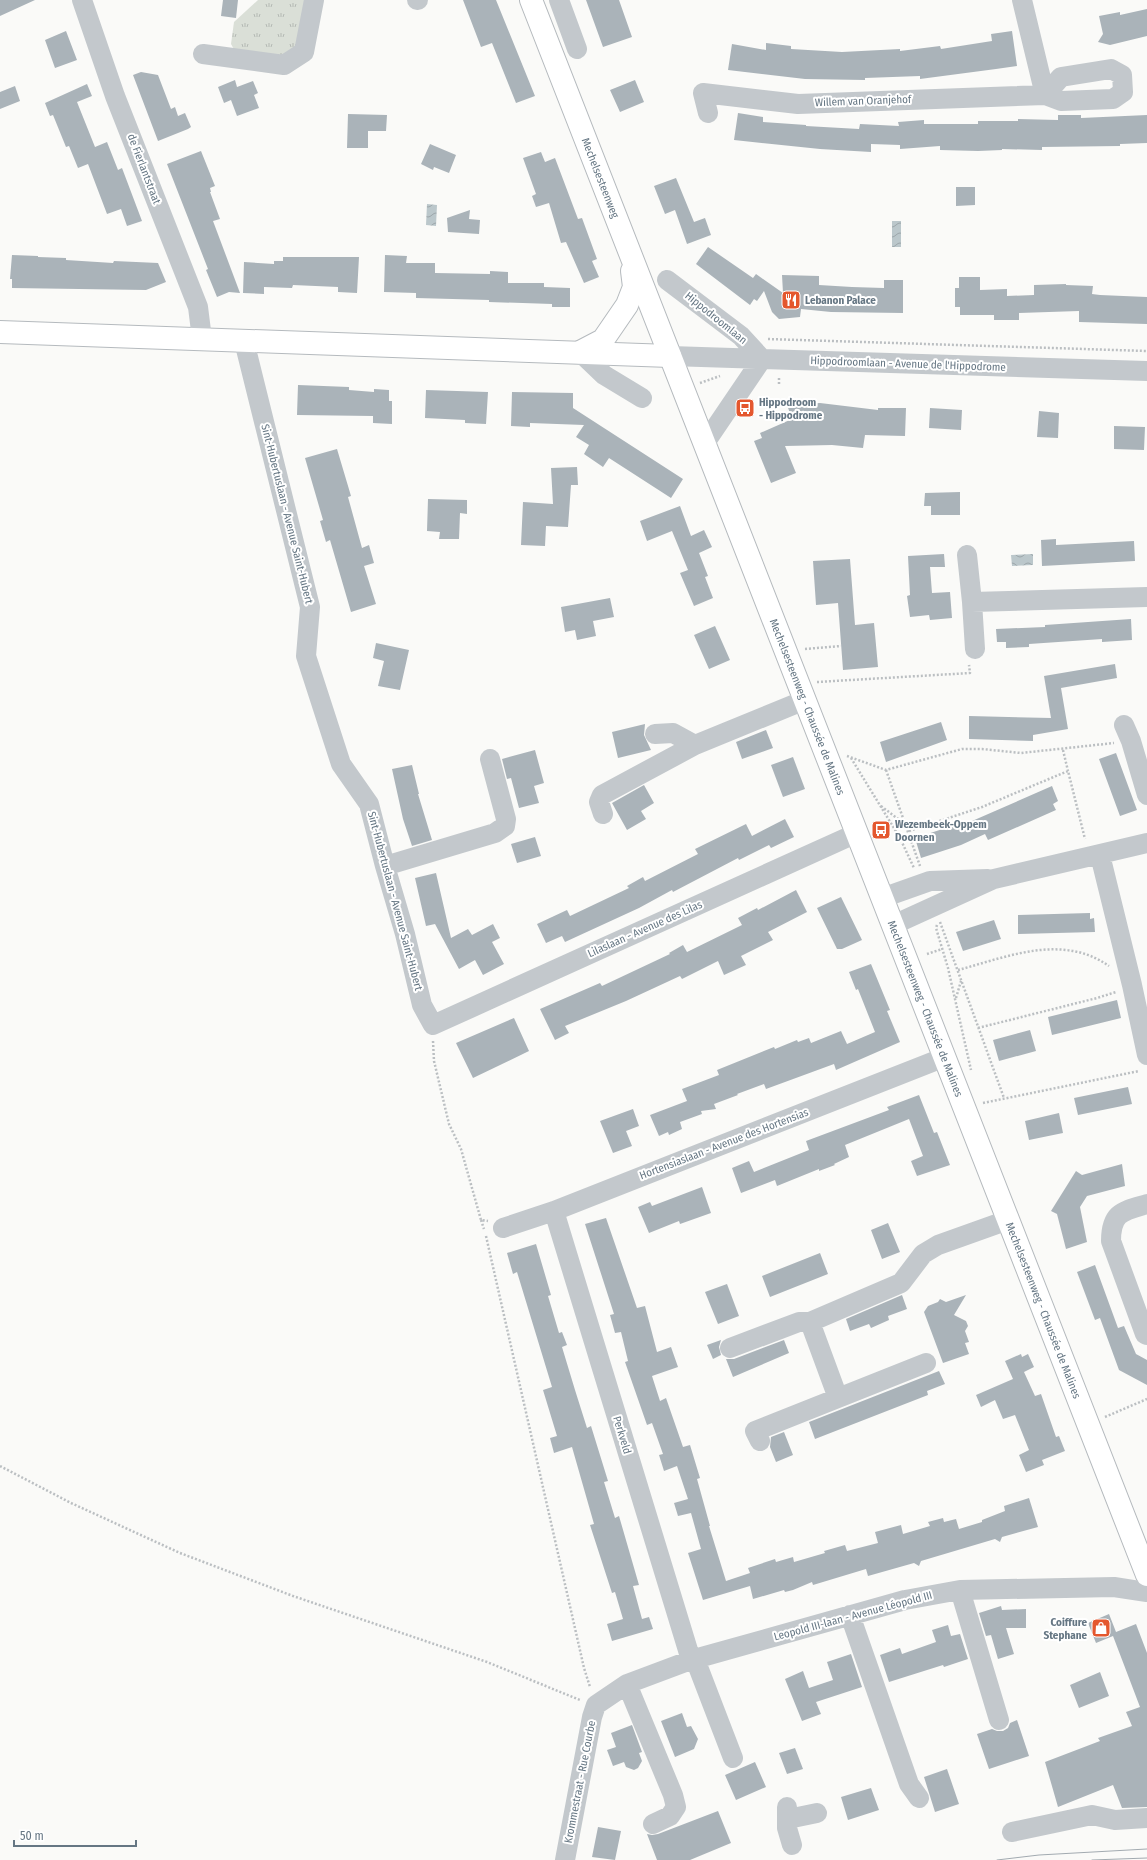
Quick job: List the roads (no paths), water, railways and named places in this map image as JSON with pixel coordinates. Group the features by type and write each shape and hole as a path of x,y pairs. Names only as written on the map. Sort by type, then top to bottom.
{"main road":[{"name":"Mechelsesteenweg","path":"531,0 627,250 670,356"},
{"path":"580,352 596,345 607,336 630,299 634,287 634,280 627,250"},
{"path":"0,332 670,356"},
{"name":"Mechelsesteenweg - Chaussée de Malines","path":"670,356 1147,1575"}],"street":[{"name":"de Fierlantstraat","path":"82,0 115,96 198,307 202,339"},
{"path":"203,54 284,65 304,52 314,0"},
{"path":"559,0 577,49"},
{"name":"Willem van Oranjehof","path":"708,113 703,93 798,104 1045,95 1022,0"},
{"name":"Hippodroomlaan","path":"667,280 741,336 762,359"},
{"name":"Sint-Hubertuslaan - Avenue Saint-Hubert","path":"244,340 310,607 306,656 341,764 369,804 405,934 422,1005 433,1025"},
{"path":"580,352 604,375 642,398"},
{"name":"Hippodroomlaan - Avenue de l'Hippodrome","path":"670,356 1147,371"},
{"path":"705,443 742,386 762,359"},
{"path":"967,555 975,649"},
{"path":"972,602 1147,597"},
{"path":"603,814 599,802 602,796 695,745 802,691"},
{"path":"655,734 673,733 695,745"},
{"path":"1128,733 1147,795"},
{"path":"385,866 495,833 505,826 506,819 490,759"},
{"name":"Lilaslaan - Avenue des Lilas","path":"433,1025 857,834"},
{"path":"882,898 930,881 994,879 1095,857 1147,843"},
{"path":"1095,857 1132,985 1143,1063"},
{"path":"893,925 994,879"},
{"name":"Hortensiaslaan - Avenue des Hortensias","path":"503,1228 554,1211 945,1057"},
{"path":"1147,1204 1124,1211 1115,1219 1111,1226 1111,1241 1145,1334 1147,1335"},
{"name":"Perkveld","path":"554,1211 698,1658 738,1755"},
{"path":"730,1348 799,1322 810,1322 901,1283 923,1254 938,1245 1008,1220"},
{"path":"810,1322 838,1398"},
{"path":"760,1441 755,1431 926,1363"},
{"name":"Leopold III-laan - Avenue Léopold III","path":"596,1705 627,1684 698,1658 904,1600 960,1590 1114,1587 1147,1592"},
{"path":"960,1590 999,1720"},
{"path":"850,1615 909,1784 919,1798"},
{"path":"627,1684 673,1795 676,1807 670,1816 653,1824"},
{"name":"Krommestraat - Rue Courbe","path":"565,1860 592,1717 596,1705"},
{"path":"792,1845 787,1828 788,1813 817,1813"},
{"path":"1012,1832 1092,1814 1115,1820 1147,1818"}],"water":[{"path":"427,204 437,205 436,226 426,225"},
{"path":"892,221 901,221 901,247 892,247"},
{"path":"1033,554 1033,565 1012,566 1011,555"}],"tram line":[{"path":"997,1860 1039,1855 1147,1849"},
{"path":"1092,1860 1147,1858"}],"place":[{"name":"Lebanon Palace","path":"791,300"},
{"name":"Hippodroom - Hippodrome","path":"745,408"},
{"name":"Wezembeek-Oppem Doornen","path":"881,830"},
{"name":"Coiffure Stephane","path":"1101,1628"}]}
